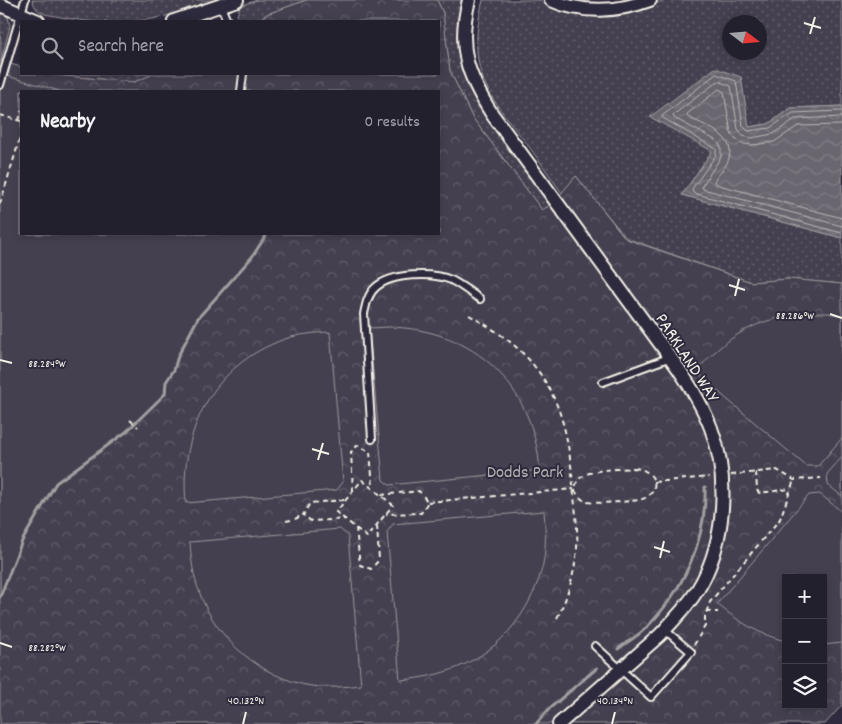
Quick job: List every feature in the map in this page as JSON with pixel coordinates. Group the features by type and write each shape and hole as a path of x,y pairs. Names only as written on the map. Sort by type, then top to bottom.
{"street":[{"path":"177,20 237,0"},
{"name":"PARKLAND WAY","path":"469,0 464,28 465,57 471,78 478,92 492,114 671,357 694,394 711,429 720,465 722,508 718,536 706,574 689,600 665,630 559,724"},
{"path":"550,0 576,8 597,10 624,7 650,0"},
{"path":"0,5 35,20"}],"lane":[{"path":"0,85 25,0"},
{"path":"221,6 227,20"},
{"path":"241,90 243,75"},
{"path":"372,439 364,314 368,297 376,287 386,281 416,275 432,275 451,280 480,299"},
{"path":"603,382 671,357"},
{"path":"595,646 650,698 691,652 665,630"}],"path":[{"path":"0,116 20,121"},
{"path":"0,204 20,138"},
{"path":"469,315 508,339 535,367 546,383 563,419 571,459 577,545 576,558 566,601 556,622"},
{"path":"130,420 138,427"},
{"path":"353,491 351,452 358,445 370,452 373,488"},
{"path":"634,468 647,471 652,476 654,482 652,490 643,500 604,503 585,502 574,489 576,482 590,472 634,468"},
{"path":"733,475 777,470 794,480 821,478"},
{"path":"756,472 757,490 759,493 790,489"},
{"path":"654,482 717,476"},
{"path":"362,480 393,505 367,537 336,512 353,491 362,480"},
{"path":"691,652 705,626 706,612 710,602 780,519 794,480"},
{"path":"428,502 574,489"},
{"path":"381,495 419,491 428,502"},
{"path":"286,521 302,515 310,503 346,500"},
{"path":"385,514 421,513 428,502"},
{"path":"302,515 311,520 346,519"},
{"path":"356,528 360,565 371,569 378,560 376,525"},
{"path":"706,612 718,612"}],"green space":[{"path":"32,0 215,0 184,11 145,20 80,20 46,14 38,10"},
{"path":"257,0 307,0 267,14 258,20 239,20 237,16 240,6"},
{"name":"Dodds Park","path":"307,0 437,0 443,13 450,71 472,117 542,210 552,204 576,176 626,239 751,282 789,279 842,284 842,705 825,724 0,724 0,61 20,67 20,75 54,75 134,82 152,75 440,75 440,20 258,20 267,14"},
{"path":"437,0 465,0 460,54 552,204 542,210 472,117 450,71 443,13"},
{"path":"483,0 538,0 559,9 600,15 638,10 664,0 842,0 842,106 791,108 768,124 748,127 741,77 712,151 682,195 842,238 842,284 789,279 751,282 626,238 576,176 562,193 529,146 503,114 482,76 477,48 477,32"},
{"path":"0,12 8,17 10,26 1,61"},
{"path":"0,74 56,90 20,90 20,235 266,235 252,257 198,318 178,356 174,370 166,382 165,394 126,432 56,483 22,541 0,597"},
{"path":"54,75 152,75 134,82"},
{"path":"813,313 828,313 842,316 842,438 818,466 806,466 702,378 700,367 724,344 750,328 780,318"},
{"path":"389,327 420,330 448,338 473,351 494,367 512,388 526,412 535,440 540,470 389,485 383,480 369,328"},
{"path":"330,332 343,482 337,490 186,503 185,476 188,451 195,426 206,403 220,383 238,365 260,350 290,337"},
{"path":"842,457 842,496 828,485 827,474"},
{"path":"820,494 842,512 842,643 827,645 827,574 782,574 782,640 749,627 717,604 809,495"},
{"path":"544,511 545,544 541,571 530,600 515,624 488,650 457,668 420,678 400,680 387,532 393,524"},
{"path":"340,529 348,536 361,685 324,687 293,682 275,675 243,654 216,625 206,609 197,585 190,542"}],"water":[{"path":"715,68 741,77 749,127 768,124 791,108 842,106 842,238 682,195 712,151 650,117"}],"waterway":[{"path":"0,597 22,541 56,483 126,432 165,394 166,382 174,370 178,356 198,318 252,257 266,235"},
{"path":"618,649 646,628 671,598 681,581 690,564 702,526 705,507 705,487"},
{"path":"536,724 550,708 597,668"}]}
